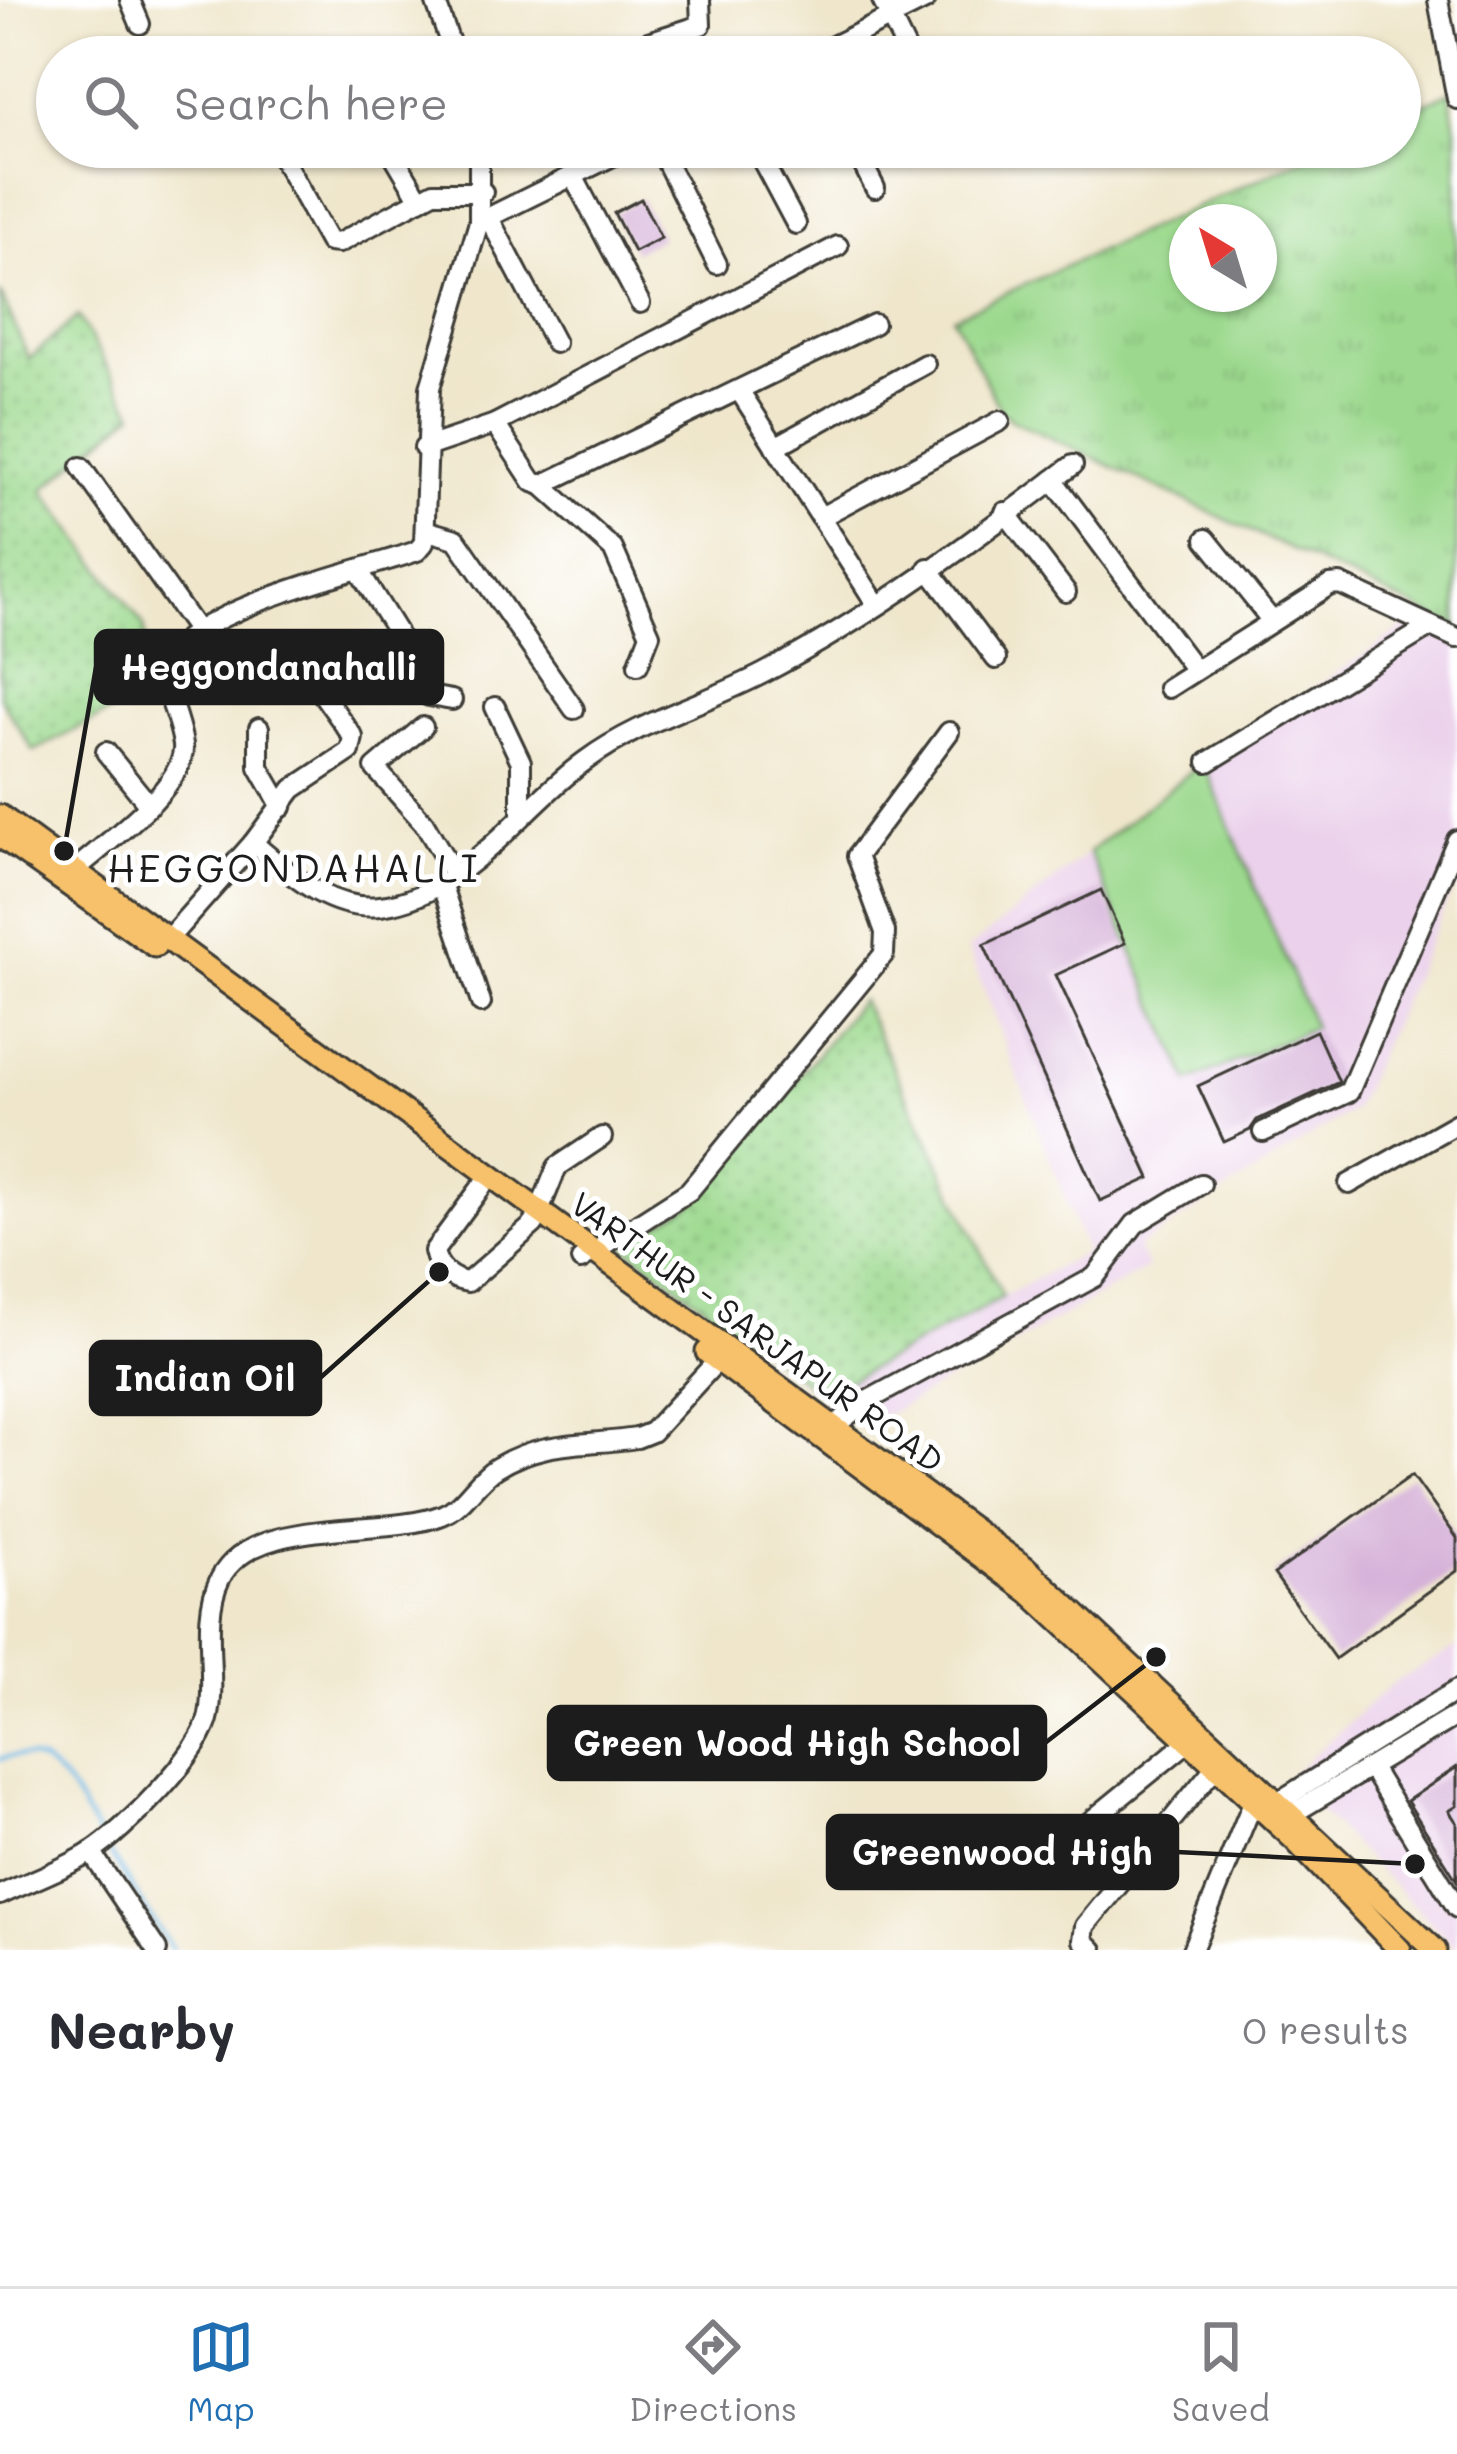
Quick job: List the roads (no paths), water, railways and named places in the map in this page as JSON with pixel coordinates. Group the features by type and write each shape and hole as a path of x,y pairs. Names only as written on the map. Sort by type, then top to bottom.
{"main road":[{"name":"VARTHUR - SARJAPUR ROAD","path":"0,816 825,1432 1029,1592 1254,1801 1400,1950"},
{"name":"VARTHUR - SARJAPUR ROAD","path":"0,836 482,1186 535,1217"},
{"name":"VARTHUR - SARJAPUR ROAD","path":"588,1257 718,1360 1026,1568 1436,1950"}],"street":[{"path":"130,0 140,24"},
{"path":"435,0 448,36"},
{"path":"667,36 701,25 700,0"},
{"path":"844,36 886,9 926,0"},
{"path":"1438,0 1457,99"},
{"path":"886,9 900,36"},
{"path":"287,168 329,242 339,243 434,192 483,192"},
{"path":"401,168 420,200"},
{"path":"75,870 149,806 180,769 183,747 163,664 199,633 262,598 417,550 428,531 424,448 430,388 484,220 481,168"},
{"path":"484,220 589,168"},
{"path":"669,168 717,264"},
{"path":"766,168 796,224"},
{"path":"865,168 875,188"},
{"path":"573,176 640,303"},
{"path":"484,220 555,343"},
{"path":"424,448 495,424 838,246"},
{"path":"542,485 874,324"},
{"path":"776,447 925,364"},
{"path":"739,390 877,605"},
{"path":"821,518 1000,421"},
{"path":"495,424 533,482 614,549 650,634 638,665"},
{"path":"254,843 309,889 348,903 380,907 447,879 586,760 675,710 762,674 877,605 1073,465"},
{"path":"81,467 199,633"},
{"path":"1053,480 1196,670"},
{"path":"1005,512 1066,592"},
{"path":"428,531 455,539 574,709"},
{"path":"1205,539 1272,621"},
{"path":"928,568 996,659"},
{"path":"358,571 398,632 403,660 429,696 452,700"},
{"path":"1168,688 1323,588 1340,584 1457,638"},
{"path":"1208,762 1431,626"},
{"path":"168,939 254,843 293,789 350,751 353,736 319,689"},
{"path":"495,706 521,762 521,815"},
{"path":"259,728 259,767 282,807"},
{"path":"423,728 375,768 424,823 447,879 482,1003"},
{"path":"588,1257 689,1191 884,954 885,932 857,856 950,732"},
{"path":"106,752 149,806"},
{"path":"1262,1132 1349,1092 1457,840"},
{"path":"1348,1184 1457,1123"},
{"path":"482,1186 434,1251 448,1274 468,1282 535,1217 556,1167 602,1138"},
{"path":"825,1432 867,1402 1095,1277 1135,1224 1201,1184"},
{"path":"0,1895 91,1852 185,1759 205,1731 212,1611 220,1578 231,1566 258,1547 302,1531 392,1527 442,1515 492,1470 530,1448 637,1438 652,1432 718,1360"},
{"path":"1285,1808 1457,1690"},
{"path":"1285,1808 1372,1768 1457,1715"},
{"path":"1059,1847 1189,1741"},
{"path":"1093,1950 1083,1940 1084,1926 1216,1766"},
{"path":"1372,1768 1457,1908"},
{"path":"1192,1950 1254,1801"},
{"path":"91,1852 157,1950"}],"waterway":[{"path":"0,1759 19,1756 49,1767 72,1792 101,1839"},
{"path":"107,1849 172,1950"}],"place":[{"name":"Heggondanahalli","path":"64,851"},
{"name":"Indian Oil","path":"439,1272"},
{"name":"Green Wood High School","path":"1156,1657"},
{"name":"Greenwood High","path":"1415,1864"}],"district":[{"name":"HEGGONDAHALLI","path":"294,866"}]}
